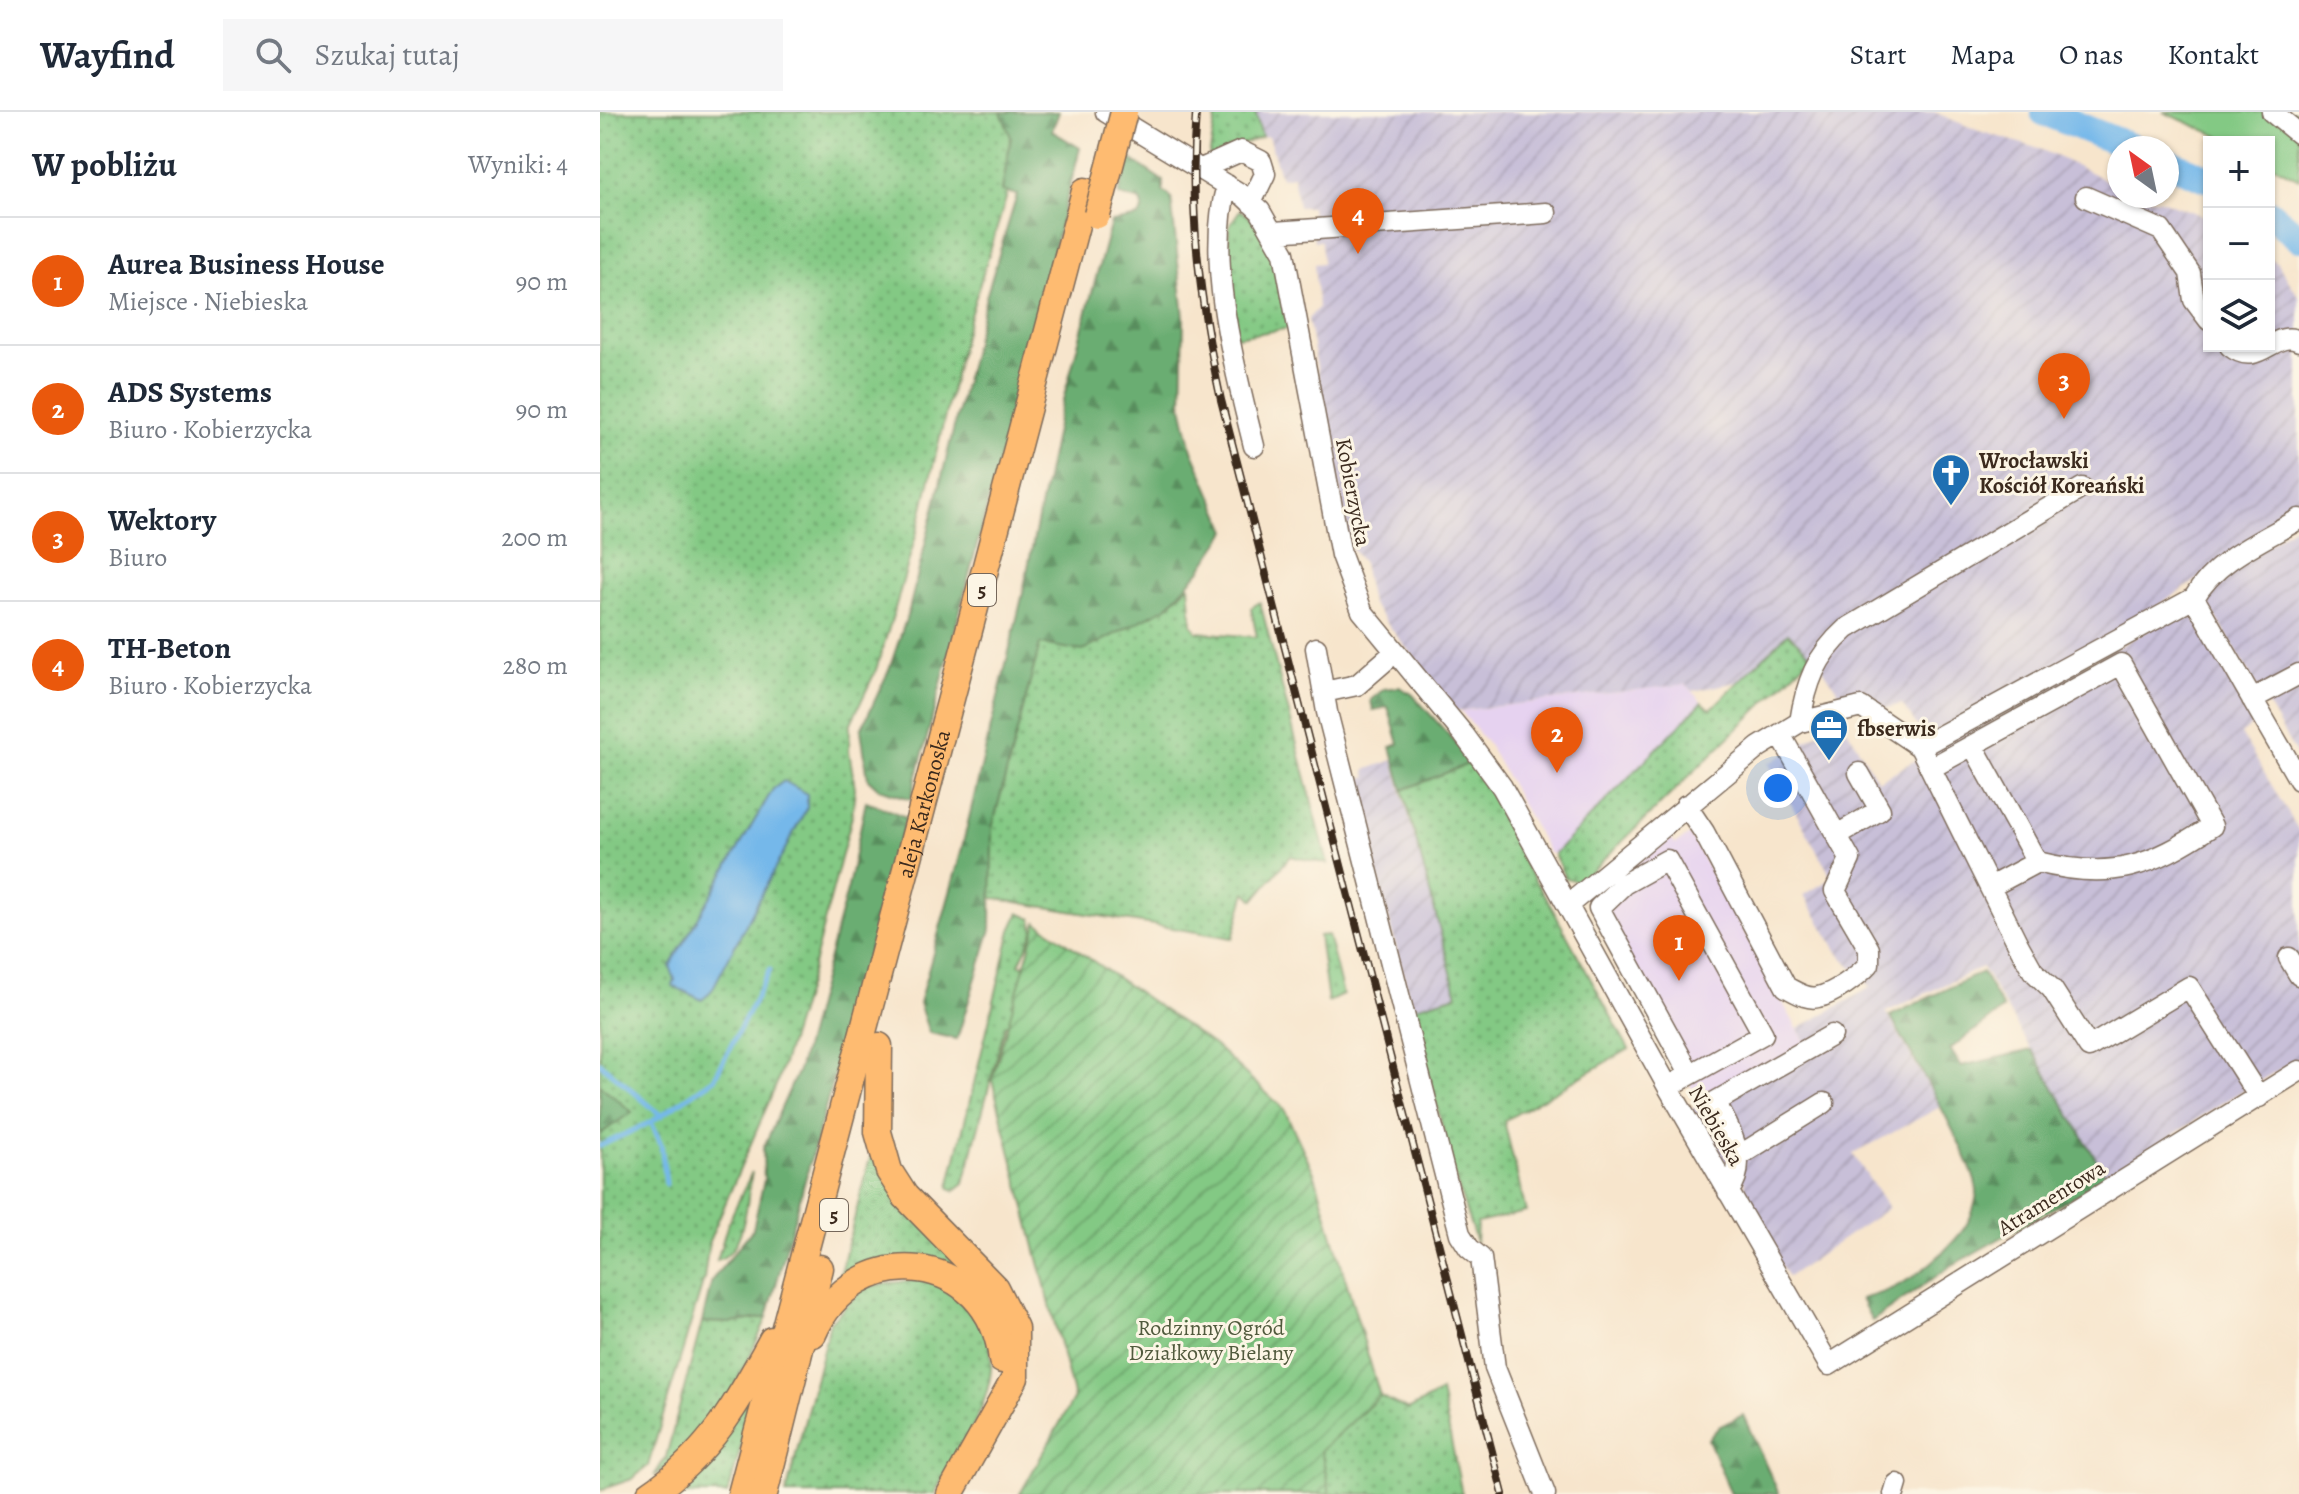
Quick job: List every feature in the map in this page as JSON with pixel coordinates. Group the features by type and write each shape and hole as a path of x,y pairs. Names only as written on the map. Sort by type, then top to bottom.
{"main road":[{"name":"aleja Karkonoska","path":"741,1494 1106,112"},
{"name":"aleja Karkonoska","path":"764,1494 1124,112"},
{"path":"879,1046 877,1119 889,1171 905,1196 995,1288 1015,1328 1015,1378 950,1494"},
{"path":"792,1385 816,1327 836,1299 870,1276 896,1269 920,1268 964,1286 989,1313 998,1334 1002,1365 991,1418"},
{"path":"650,1494 689,1465 726,1422 795,1298"}],"street":[{"name":"Kobierzycka","path":"1106,112 1227,185 1251,203 1274,232 1290,281 1346,573 1362,611 1491,771 1568,905"},
{"path":"2272,112 2299,134"},
{"path":"1201,169 1241,151 1261,161 1265,174 1251,203"},
{"path":"1227,185 1219,211 1222,275 1229,332 1254,446"},
{"path":"2086,197 2161,230 2190,273 2194,300 2203,312"},
{"path":"1274,232 1546,213"},
{"path":"2275,344 2287,338 2299,341"},
{"path":"2238,352 2242,355 2257,352"},
{"path":"1800,722 1807,683 1819,660 1846,629 2082,488"},
{"path":"1920,747 2194,598 2204,580 2225,562 2299,519"},
{"path":"2194,598 2299,780"},
{"path":"1316,648 1324,692 1460,1234 1469,1248 1481,1258 1495,1368 1545,1494"},
{"path":"1324,692 1357,685 1394,653"},
{"path":"1931,768 2121,664 2212,826 2164,857 2131,868 2055,866 2037,862 1990,887"},
{"path":"2252,699 2299,674"},
{"path":"1568,905 1738,762 1780,734 1800,722 1870,704 1920,747 2033,971 2052,989 2089,1047 2189,987 2259,1097"},
{"path":"1686,805 1704,832 1786,987 1803,996 1818,997 1860,974 1869,964 1869,949 1835,891 1850,859 1780,734"},
{"path":"1973,746 2037,862"},
{"path":"1837,835 1880,810 1859,773"},
{"path":"1668,1087 1763,1034 1667,860 1624,884 1599,908 1690,1074"},
{"name":"Niebieska","path":"1568,905 1668,1087 1829,1365"},
{"path":"1728,1192 1737,1180 1737,1142 1715,1102 1832,1035"},
{"name":"Atramentowa","path":"1829,1365 2299,1071"},
{"path":"1737,1157 1824,1103"}],"shaded area":[{"path":"1255,112 1934,112 1979,131 2040,149 2107,181 2107,208 2179,207 2203,216 2203,352 2275,352 2275,262 2277,263 2299,297 2299,513 2116,633 1925,737 1902,704 1882,709 1875,697 1846,704 1823,668 1788,634 1737,682 1693,691 1686,684 1456,711 1371,603 1363,563 1351,548 1308,319 1318,308 1314,264 1323,263 1321,241 1314,241 1311,207 1298,207 1293,176 1281,178 1268,136 1262,137 1258,132"},
{"path":"2299,523 2299,759 2204,596 2209,586"},
{"name":"fbserwis","path":"2172,617 2194,618 2256,722 2241,734 2299,831 2299,1058 2225,1101 2107,1178 1982,967 1886,1012 1940,1107 1853,1154 1888,1208 1788,1277 1747,1211 1745,1181 1727,1177 1689,1110 1716,1099 1807,1045 1798,1029 1871,987 1838,952 1804,895 1832,878 1769,764 1841,719 1878,781"},
{"path":"1686,684 1702,702 1554,854 1549,853 1490,747 1461,711"},
{"path":"1393,760 1458,995 1412,1008 1353,780 1367,777 1365,770"},
{"path":"1690,835 1807,1046 1701,1105 1591,905 1612,880 1671,839 1675,844"}],"green space":[{"path":"600,112 1001,112 1011,137 1002,190 1008,192 965,332 919,525 876,670 850,725 849,751 855,788 852,816 808,984 777,1083 709,1241 704,1279 648,1466 632,1479 600,1490 600,1134 631,1112 600,1085"},
{"path":"1001,112 1059,112 1052,131 1080,148 911,799 879,789 868,779 861,730 889,670 909,610 986,297 1017,195 1002,191 1011,137"},
{"path":"1217,112 1255,112 1262,137 1209,157"},
{"path":"2163,112 2299,112 2299,179 2275,166 2275,136 2218,136"},
{"path":"1128,157 1163,181 1163,191 1171,197 1184,317 1182,406 1192,450 1227,531 1200,571 1167,607 1083,651 1040,644 992,828 991,929 957,1039 929,1033 919,1003 958,864 1022,597 1059,415 1111,222 1139,217 1143,209 1141,201 1119,195"},
{"path":"1240,210 1252,220 1270,247 1281,279 1291,328 1236,337 1228,274 1229,226"},
{"path":"1189,585 1192,624 1197,632 1257,637 1251,608 1260,602 1328,864 1290,856 1254,900 1246,892 1233,938 991,898 992,828 1040,643 1167,607"},
{"path":"1788,633 1812,656 1581,882 1565,878 1554,854 1702,702 1711,709"},
{"path":"1399,687 1412,694 1473,762 1403,790 1391,747 1399,744 1388,707 1373,710 1371,700 1384,689"},
{"path":"1473,762 1513,828 1524,864 1547,899 1629,1049 1504,1121 1526,1212 1477,1223 1476,1242 1457,1184 1412,1008 1457,995 1403,790"},
{"path":"866,801 906,817 767,1317 732,1323 702,1322 712,1280 753,1229 764,1180 763,1149 799,1068 848,887"},
{"path":"1019,913 1032,919 1034,932 1019,964 1064,990 1065,1005 1005,1025 964,1183 954,1191 949,1187 1011,930"},
{"name":"Rodzinny Ogród Działkowy Bielany","path":"1037,922 1215,1046 1284,1109 1315,1175 1380,1396 1321,1450 1330,1494 1020,1494 1074,1398 992,1080"},
{"path":"1328,935 1343,995 1328,1002 1319,936"},
{"path":"1982,972 2003,1009 1950,1049 1961,1066 2032,1050 2107,1178 1951,1266 1872,1321 1861,1299 1904,1283 1940,1255 1965,1227 1973,1212 1977,1193 1955,1134 1890,1016"},
{"path":"600,1085 632,1112 600,1134"},
{"path":"871,1154 966,1269 838,1282"},
{"path":"752,1172 740,1235 727,1255 717,1260 728,1223"},
{"path":"927,1278 962,1298 978,1312 988,1336 992,1360 982,1406 934,1494 786,1494 830,1322 865,1287"},
{"path":"767,1317 747,1362 708,1426 674,1462 654,1476 666,1457 702,1322 732,1323"},
{"path":"756,1391 728,1494 664,1494"},
{"path":"1441,1392 1462,1494 1330,1494 1321,1450 1380,1396 1408,1410"},
{"path":"1743,1415 1779,1494 1731,1494 1708,1439 1720,1426"}],"water":[{"path":"784,781 807,794 807,807 712,990 702,1000 673,986 675,980 670,966 773,789"}],"waterway":[{"path":"2044,112 2107,137"},
{"path":"2179,167 2203,177"},
{"path":"2275,218 2299,238"},
{"path":"600,1146 651,1122 714,1079 770,970"},
{"path":"600,1063 662,1116"},
{"path":"651,1122 661,1144 666,1184"}],"railway":[{"path":"1196,112 1194,185 1198,257 1221,400 1503,1494"}],"place":[{"name":"TH-Beton","path":"1358,254"},
{"name":"Wektory","path":"2064,419"},
{"name":"Wrocławski Kościół Koreański","path":"1951,507"},
{"name":"fbserwis","path":"1829,762"},
{"name":"ADS Systems","path":"1557,773"},
{"name":"Aurea Business House","path":"1679,981"}]}
